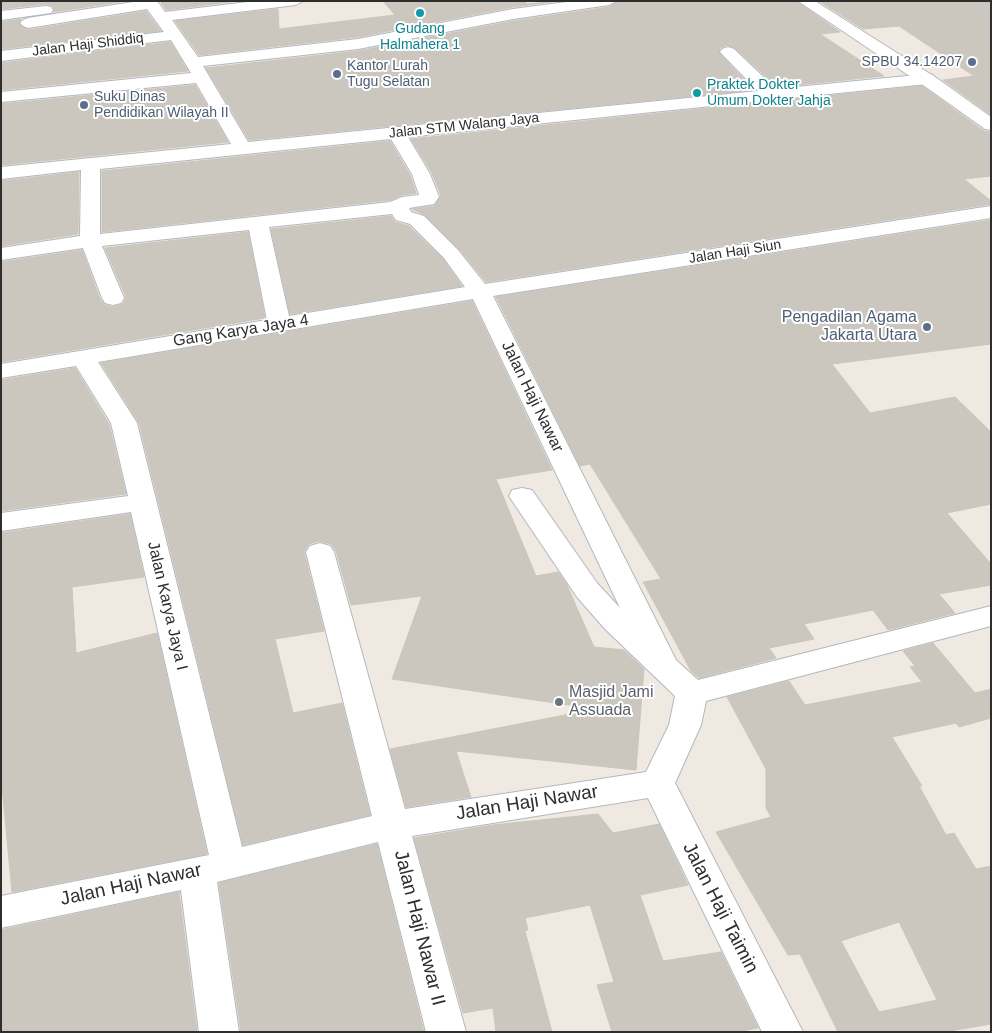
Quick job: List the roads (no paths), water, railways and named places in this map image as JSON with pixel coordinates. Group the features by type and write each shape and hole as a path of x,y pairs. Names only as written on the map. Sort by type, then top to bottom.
{"street":[{"path":"1,16 107,1"},
{"path":"161,17 296,1"},
{"path":"193,62 358,44 513,14 609,1"},
{"path":"805,1 926,79 991,125"},
{"path":"28,23 150,2 175,34 193,62 243,150"},
{"name":"Jalan Haji Shiddiq","path":"1,56 175,34"},
{"path":"728,52 772,95"},
{"path":"1,97 202,77"},
{"name":"Jalan STM Walang Jaya","path":"1,173 243,150 926,79"},
{"path":"1,254 90,241 399,207 398,205 402,203 427,200 429,197 421,174 396,133"},
{"path":"91,164 90,241 114,298"},
{"name":"Jalan Haji Nawar","path":"399,207 403,216 417,220 452,254 480,292 663,665"},
{"name":"Jalan Haji Siun","path":"480,292 991,212"},
{"path":"258,222 280,326"},
{"name":"Gang Karya Jaya 4","path":"1,371 480,292"},
{"name":"Jalan Karya Jaya I","path":"83,357 124,423 142,502 213,869 219,1032"},
{"path":"522,496 587,590 616,622 692,693"},
{"path":"1,522 142,502"},
{"name":"Jalan Haji Nawar II","path":"320,552 446,1032"},
{"path":"692,693 991,616"},
{"path":"658,783 685,725 692,693"},
{"name":"Jalan Haji Nawar","path":"1,912 213,869 393,825 658,783"},
{"name":"Jalan Haji Taimin","path":"658,783 784,1032"}],"place":[{"name":"Gudang Halmahera 1","path":"420,13"},
{"name":"SPBU 34.14207","path":"972,62"},
{"name":"Kantor Lurah Tugu Selatan","path":"337,74"},
{"name":"Praktek Dokter Umum Dokter Jahja","path":"697,93"},
{"name":"Suku Dinas Pendidikan Wilayah II","path":"84,105"},
{"name":"Pengadilan Agama Jakarta Utara","path":"927,327"},
{"name":"Masjid Jami Assuada","path":"559,702"}]}
